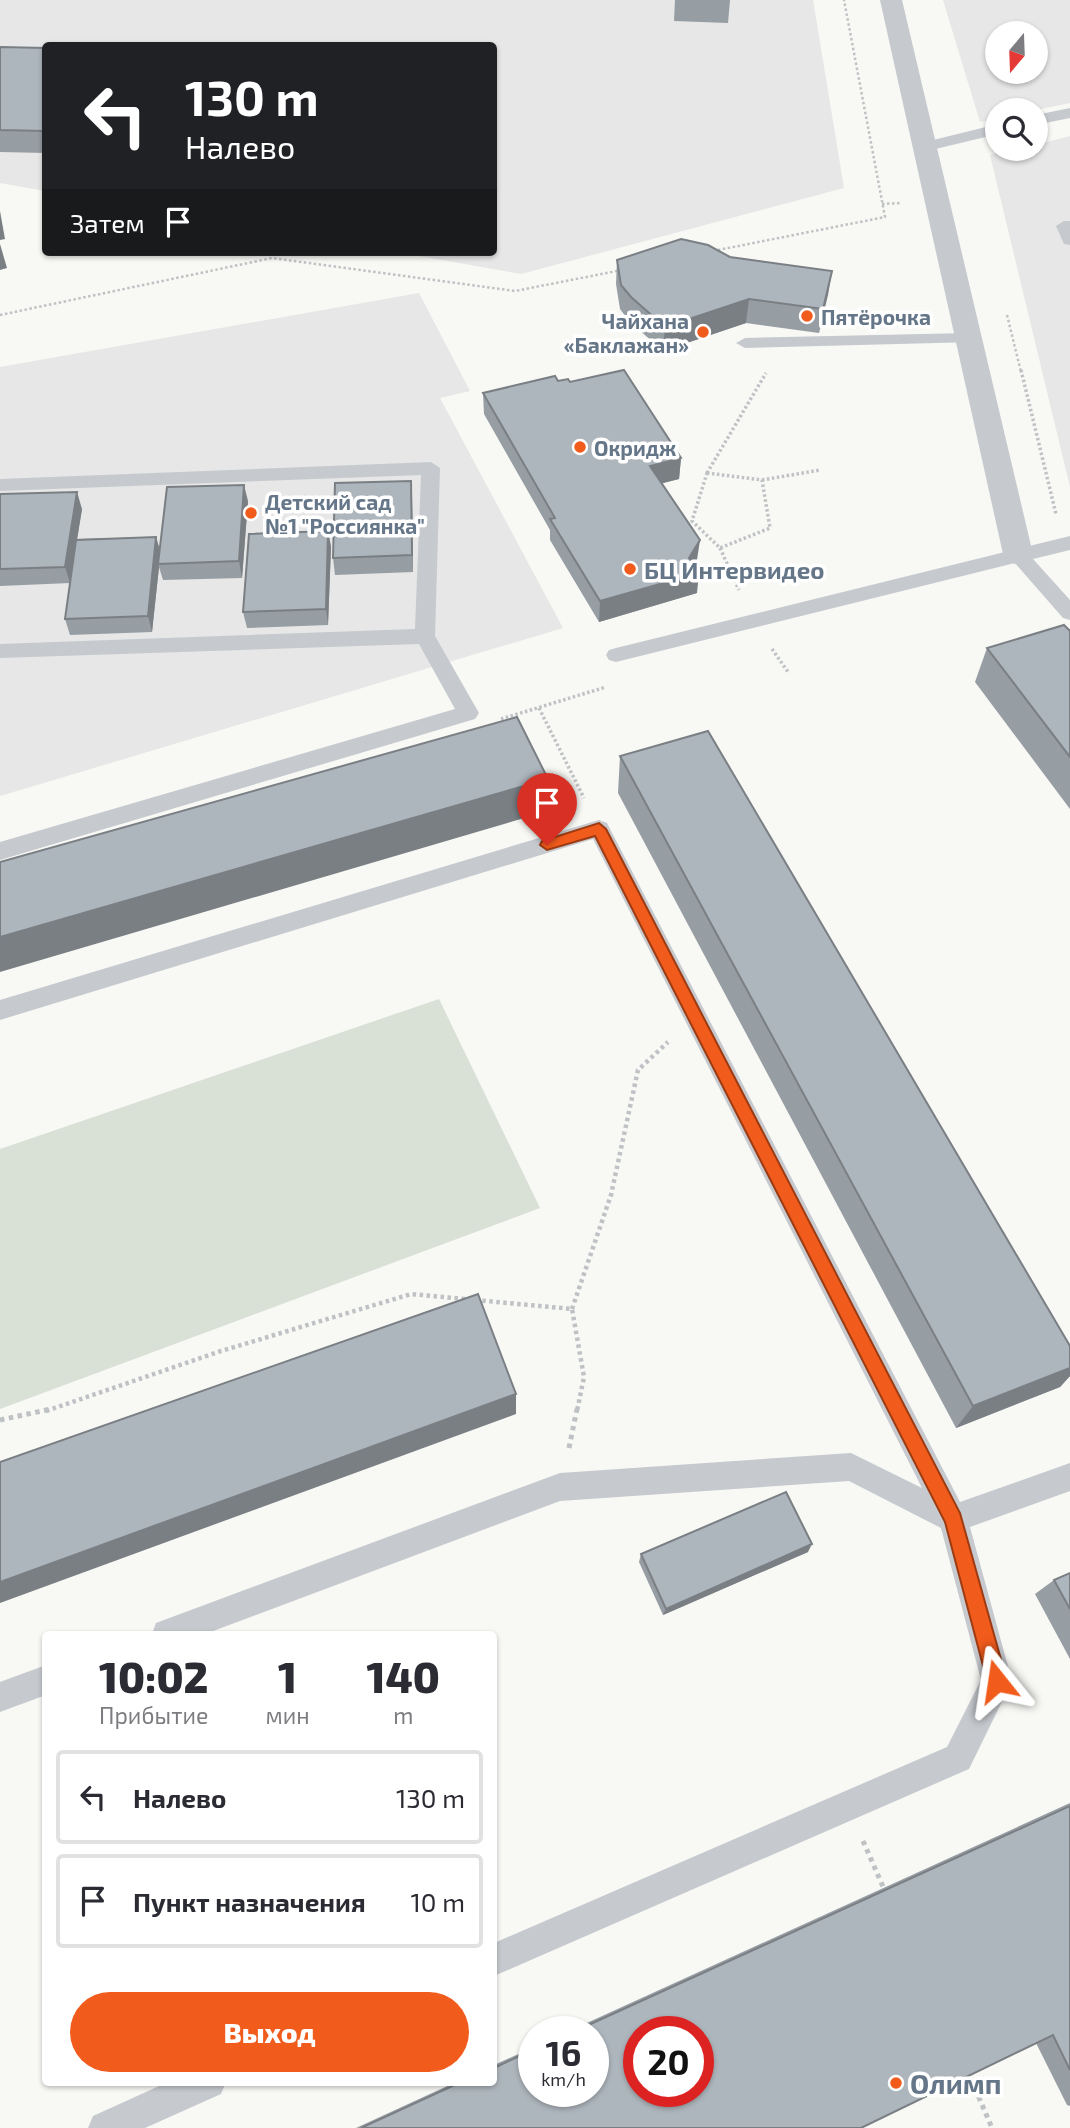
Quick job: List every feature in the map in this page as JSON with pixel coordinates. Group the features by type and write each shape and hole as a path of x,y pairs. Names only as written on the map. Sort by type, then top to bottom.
{"street":[{"path":"891,0 1018,554"}],"lane":[{"path":"1048,118 1070,113"},
{"path":"923,147 985,132"},
{"path":"1070,226 1064,226 1070,240"},
{"path":"745,342 969,338"},
{"path":"0,485 431,468 425,636 468,713 0,851"},
{"path":"617,655 1070,543"},
{"path":"1018,554 1070,613"},
{"path":"0,651 425,636"},
{"path":"0,1010 599,829 953,1519 997,1681 958,1758 497,1958"},
{"path":"175,1631 560,1488 851,1467 953,1519 1070,1477"},
{"path":"0,1697 42,1681"},
{"path":"105,2128 200,2086"}],"path":[{"path":"707,253 885,217 844,0"},
{"path":"0,315 272,258 515,291 624,269"},
{"path":"753,621 720,548 692,521 707,473 784,342"},
{"path":"707,473 762,480 820,470"},
{"path":"720,548 770,528 762,480"},
{"path":"768,643 788,672"},
{"path":"499,720 612,685"},
{"path":"539,708 599,829"},
{"path":"560,1488 584,1377 572,1309 611,1195 638,1069 695,1017"},
{"path":"0,1420 42,1412 221,1351 411,1294 572,1309"},
{"path":"846,1805 884,1889"},
{"path":"964,2065 992,2128"}],"shaded area":[{"path":"0,0 813,0 844,188 521,274 420,256 497,256 497,42 42,42 42,190 0,183"},
{"path":"943,0 1070,0 1070,103 1048,108 1048,98 985,98 985,121 980,122"},
{"path":"1070,136 1070,487 991,161 1048,161 1048,142"},
{"name":"Детский сад №1 \"Россиянка\"","path":"419,293 470,391 440,398 563,628 0,796 0,367"},
{"path":"439,999 540,1208 0,1409 0,1149"}],"building":[{"path":"0,47 42,48 42,131 0,130"},
{"path":"681,239 708,245 730,257 832,271 823,309 749,299 665,327 621,285 617,260"},
{"path":"624,370 681,458 650,466 700,540 689,558 699,573 600,601 550,519 555,518 483,393 555,376 558,381 568,379 570,382"},
{"path":"411,481 412,555 333,558 335,483"},
{"path":"244,485 239,561 158,564 167,487"},
{"path":"77,492 65,567 0,569 0,494"},
{"path":"328,531 326,609 243,612 249,534"},
{"path":"156,537 148,616 65,619 76,540"},
{"path":"1064,625 1070,631 1070,757 987,648"},
{"path":"517,717 548,779 0,937 0,862"},
{"path":"708,731 1070,1346 1070,1368 973,1406 620,756"},
{"path":"478,1294 516,1394 0,1582 0,1462"},
{"path":"786,1492 812,1544 666,1609 641,1554"},
{"path":"1070,1573 1070,1609 1054,1580"},
{"path":"1070,1806 1070,2070 1053,2035 861,2128 361,2128 452,2086 497,2086 497,2067 518,2057 518,2107 609,2107 608,2016"}],"place":[{"name":"Пятёрочка","path":"807,316"},
{"name":"Чайхана «Баклажан»","path":"703,332"},
{"name":"Окридж","path":"580,447"},
{"name":"Детский сад №1 \"Россиянка\"","path":"251,513"},
{"name":"БЦ Интервидео","path":"630,569"},
{"name":"Олимп","path":"896,2083"}],"route":[{"path":"547,845 599,829 953,1519 997,1681"}]}
